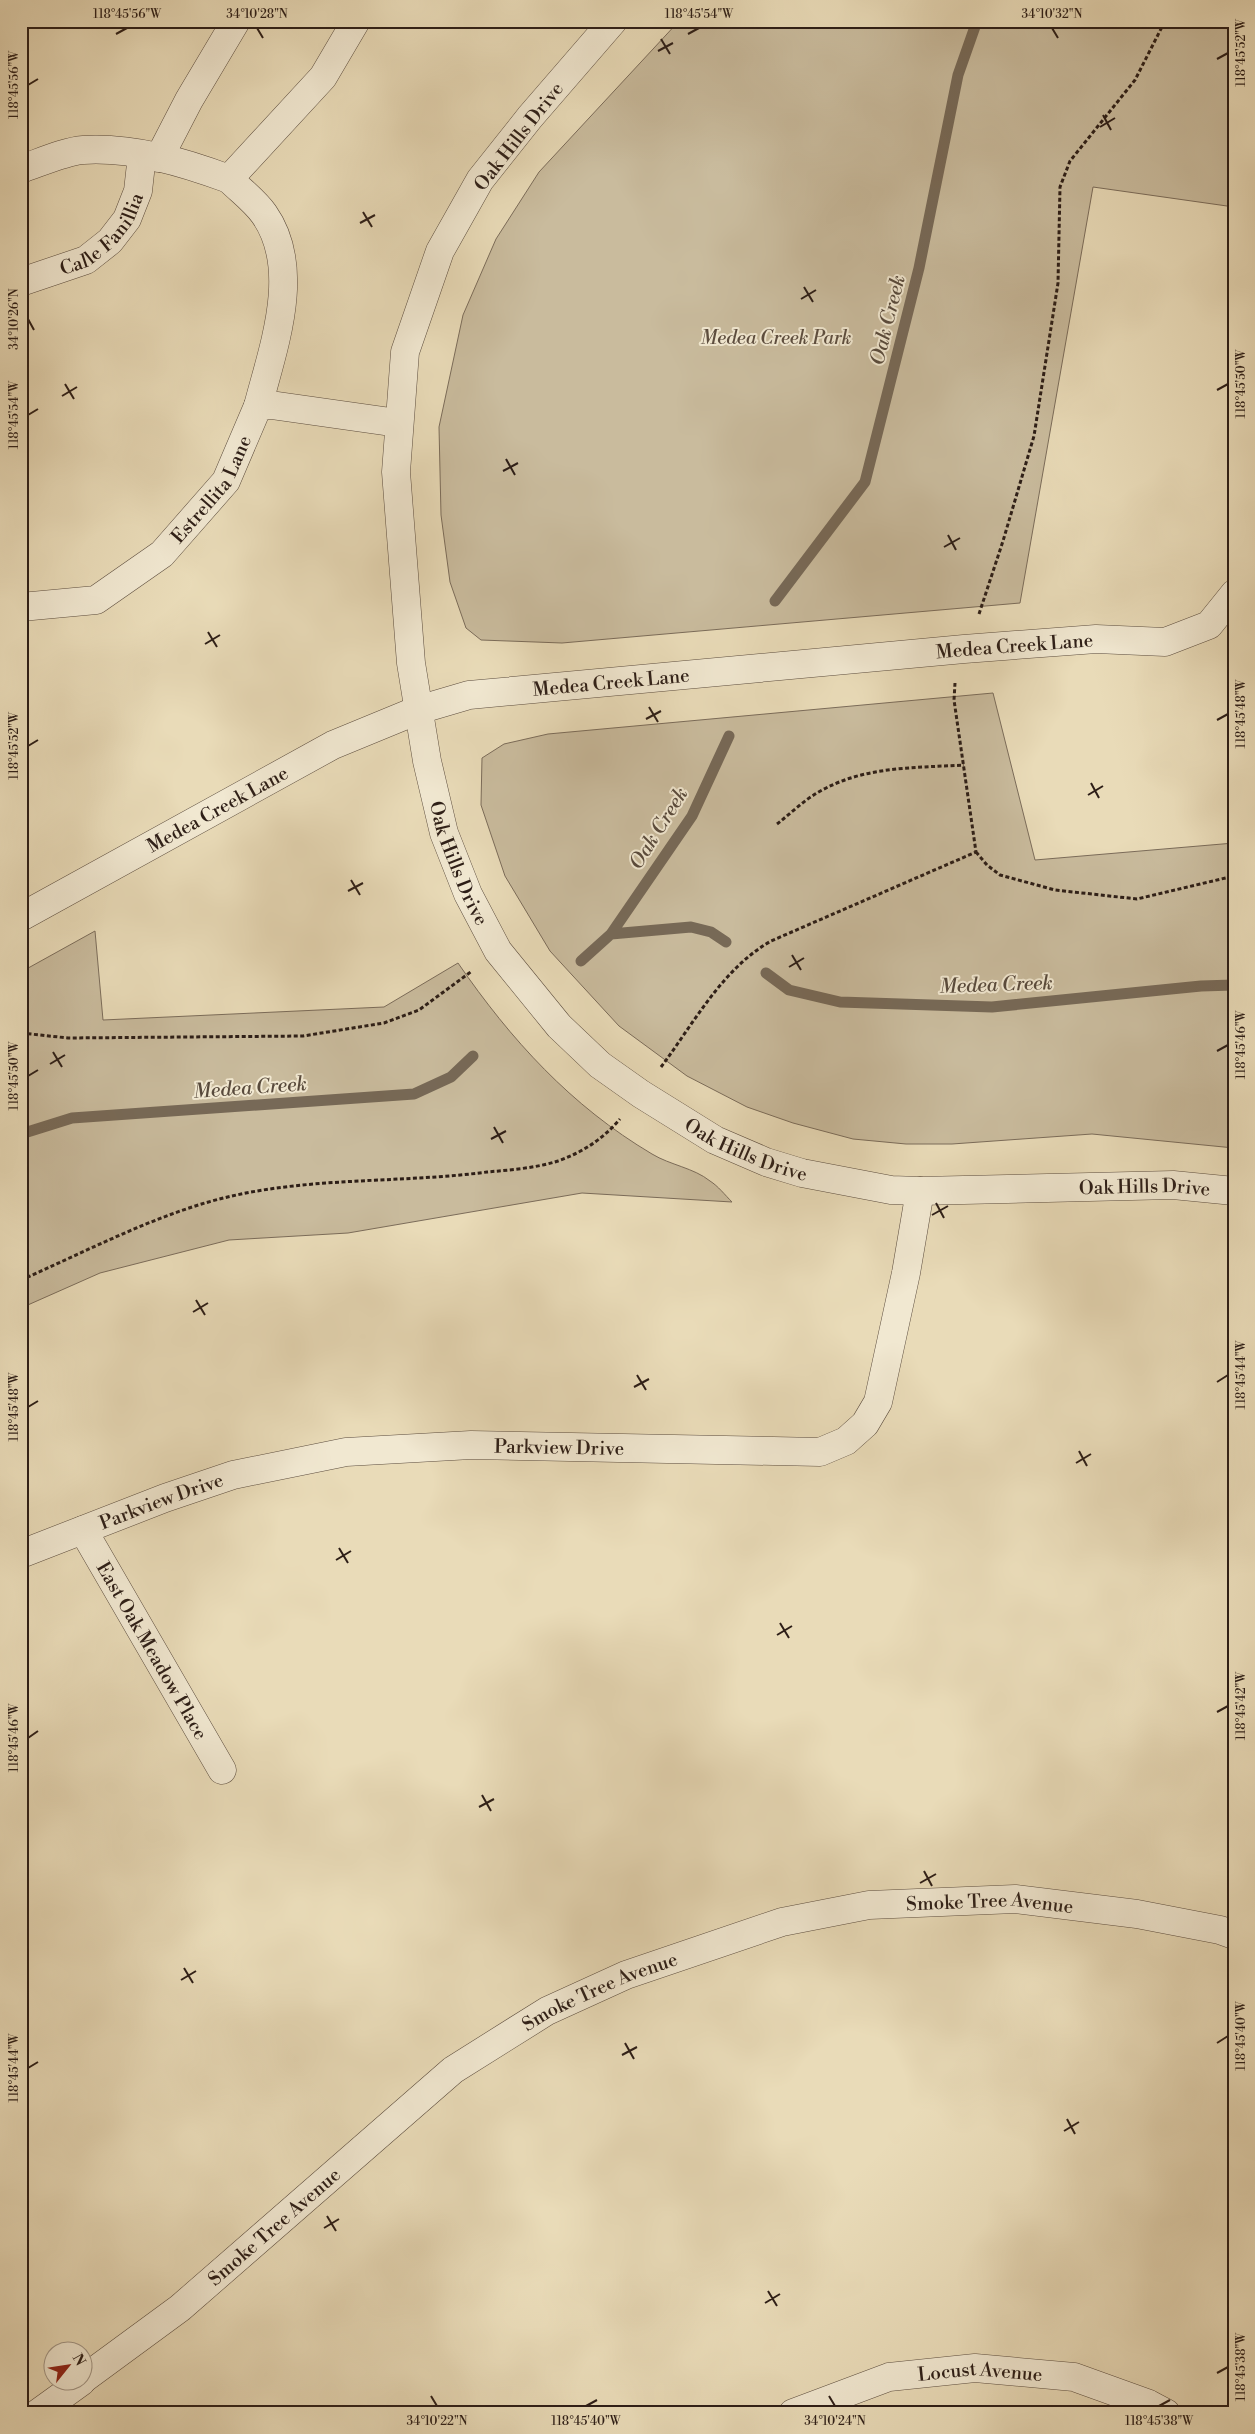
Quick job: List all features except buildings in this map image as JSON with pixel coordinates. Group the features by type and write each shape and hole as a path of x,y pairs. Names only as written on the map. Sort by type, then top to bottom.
{"street":[{"path":"150,156 189,100 236,21"},
{"path":"21,169 82,150 121,151 194,166 229,179 323,77 356,21"},
{"name":"Oak Hills Drive","path":"613,21 530,117 480,180 440,252 405,352 398,424 396,472 410,653 418,710 444,833 468,894 498,951 559,1026 600,1065 640,1094 715,1140 766,1162 802,1173 891,1190 920,1191 1173,1185 1234,1191"},
{"name":"Calle Fanillia","path":"21,282 86,260 110,242 127,219 150,156"},
{"name":"Estrellita Lane","path":"21,607 96,600 162,554 226,481 258,406 282,314 283,255 264,214 229,179"},
{"path":"258,406 271,406 398,424"},
{"name":"Medea Creek Lane","path":"21,917 333,745 370,728 418,710 469,695 954,650 1096,639 1164,642 1209,625 1234,594"},
{"name":"Parkview Drive","path":"21,1554 165,1498 232,1475 346,1452 471,1445 820,1452 846,1441 865,1424 878,1402 906,1273 920,1191"},
{"name":"East Oak Meadow Place","path":"82,1530 222,1770"},
{"name":"Smoke Tree Avenue","path":"92,2374 180,2308 454,2070 547,2011 626,1975 782,1922 869,1905 1015,1899 1137,1914 1234,1934"},
{"name":"Locust Avenue","path":"793,2413 889,2377 975,2368 1074,2377 1149,2404 1166,2413"},
{"name":"Smoke Tree Avenue","path":"38,2413 67,2392"}],"path":[{"path":"977,618 1003,541 1034,436 1058,283 1060,187 1070,161 1135,80 1165,21"},
{"path":"955,682 954,700 976,852 987,865 1000,875 1055,890 1137,899 1234,876"},
{"path":"777,824 815,793 846,778 883,770 964,765"},
{"path":"662,1067 730,972 753,952 771,941 976,852"},
{"path":"21,1033 68,1038 303,1036 384,1023 419,1010 498,951"},
{"path":"21,1280 175,1213 228,1196 270,1188 463,1176 557,1161 583,1150 599,1140 620,1119"}],"green space":[{"name":"Medea Creek Park","path":"679,21 1234,21 1234,207 1093,187 1020,603 562,643 481,640 466,628 450,582 441,515 439,427 463,315 496,239 539,172"},
{"path":"993,693 1035,860 1234,843 1234,1148 1092,1134 952,1144 906,1144 853,1139 793,1123 747,1107 687,1076 619,1026 550,951 505,876 481,805 482,758 504,744 548,734"},
{"path":"95,931 103,1020 384,1007 458,963 499,1019 521,1045 569,1093 595,1115 652,1154 704,1177 716,1185 732,1202 582,1193 348,1233 229,1240 100,1273 21,1308 21,972"}],"waterway":[{"name":"Oak Creek","path":"775,601 865,482 919,268 958,75 977,21"},
{"name":"Oak Creek","path":"611,934 692,816 729,736"},
{"name":"Medea Creek","path":"581,961 611,934 691,927 711,932 726,942"},
{"name":"Medea Creek","path":"766,973 789,990 840,1002 992,1007 1201,986 1234,985"},
{"name":"Medea Creek","path":"21,1134 72,1118 414,1094 451,1077 473,1056"}]}
